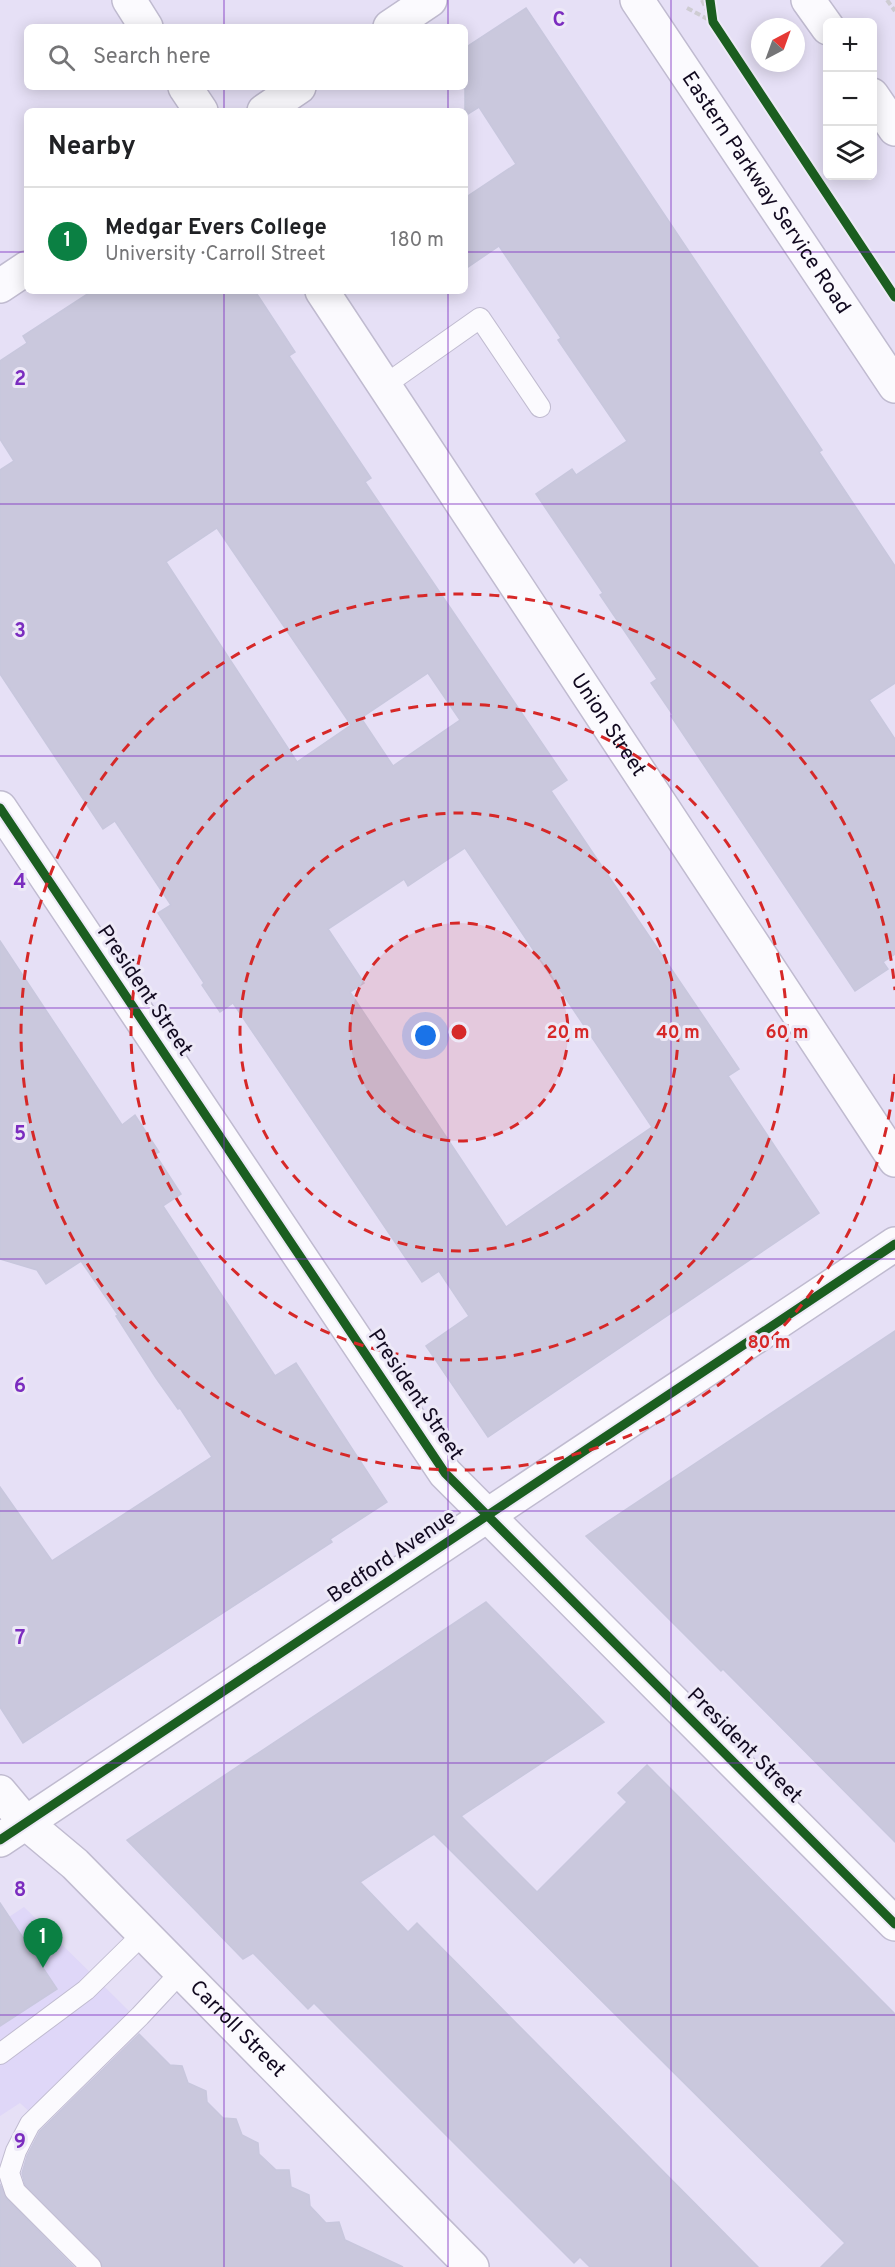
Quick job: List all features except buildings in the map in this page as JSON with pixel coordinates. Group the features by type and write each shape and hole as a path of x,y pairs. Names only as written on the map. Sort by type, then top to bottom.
{"street":[{"path":"129,0 144,24"},
{"path":"394,24 430,0"},
{"name":"Eastern Parkway Service Road","path":"637,0 895,386"},
{"path":"808,0 823,21"},
{"path":"187,90 199,108"},
{"path":"268,108 295,90"},
{"path":"877,101 895,129"},
{"path":"0,286 24,270"},
{"name":"Union Street","path":"324,294 895,1160"},
{"name":"President Street","path":"0,808 445,1473 895,1924"},
{"name":"Bedford Avenue","path":"13,1831 895,1244"},
{"name":"Carroll Street","path":"0,1792 13,1831 75,1864 472,2267"}],"lane":[{"path":"385,385 480,318 540,407"},
{"path":"0,2054 86,1990 144,1934"},
{"path":"90,2267 15,2191 9,2173 16,2151 30,2124 140,2016 181,1972"}],"path":[{"path":"702,0 719,32"},
{"path":"710,0 713,22"},
{"path":"887,0 895,11"},
{"path":"684,7 713,22"}],"shaded area":[{"path":"24,1907 131,2013 31,2113 20,2103 0,2116 0,1923"}],"cycle path":[{"path":"710,0 713,22 895,297"},
{"path":"0,808 445,1473 895,1924"},
{"path":"0,1840 895,1244"}],"place":[{"name":"Medgar Evers College","path":"43,1968"}]}
